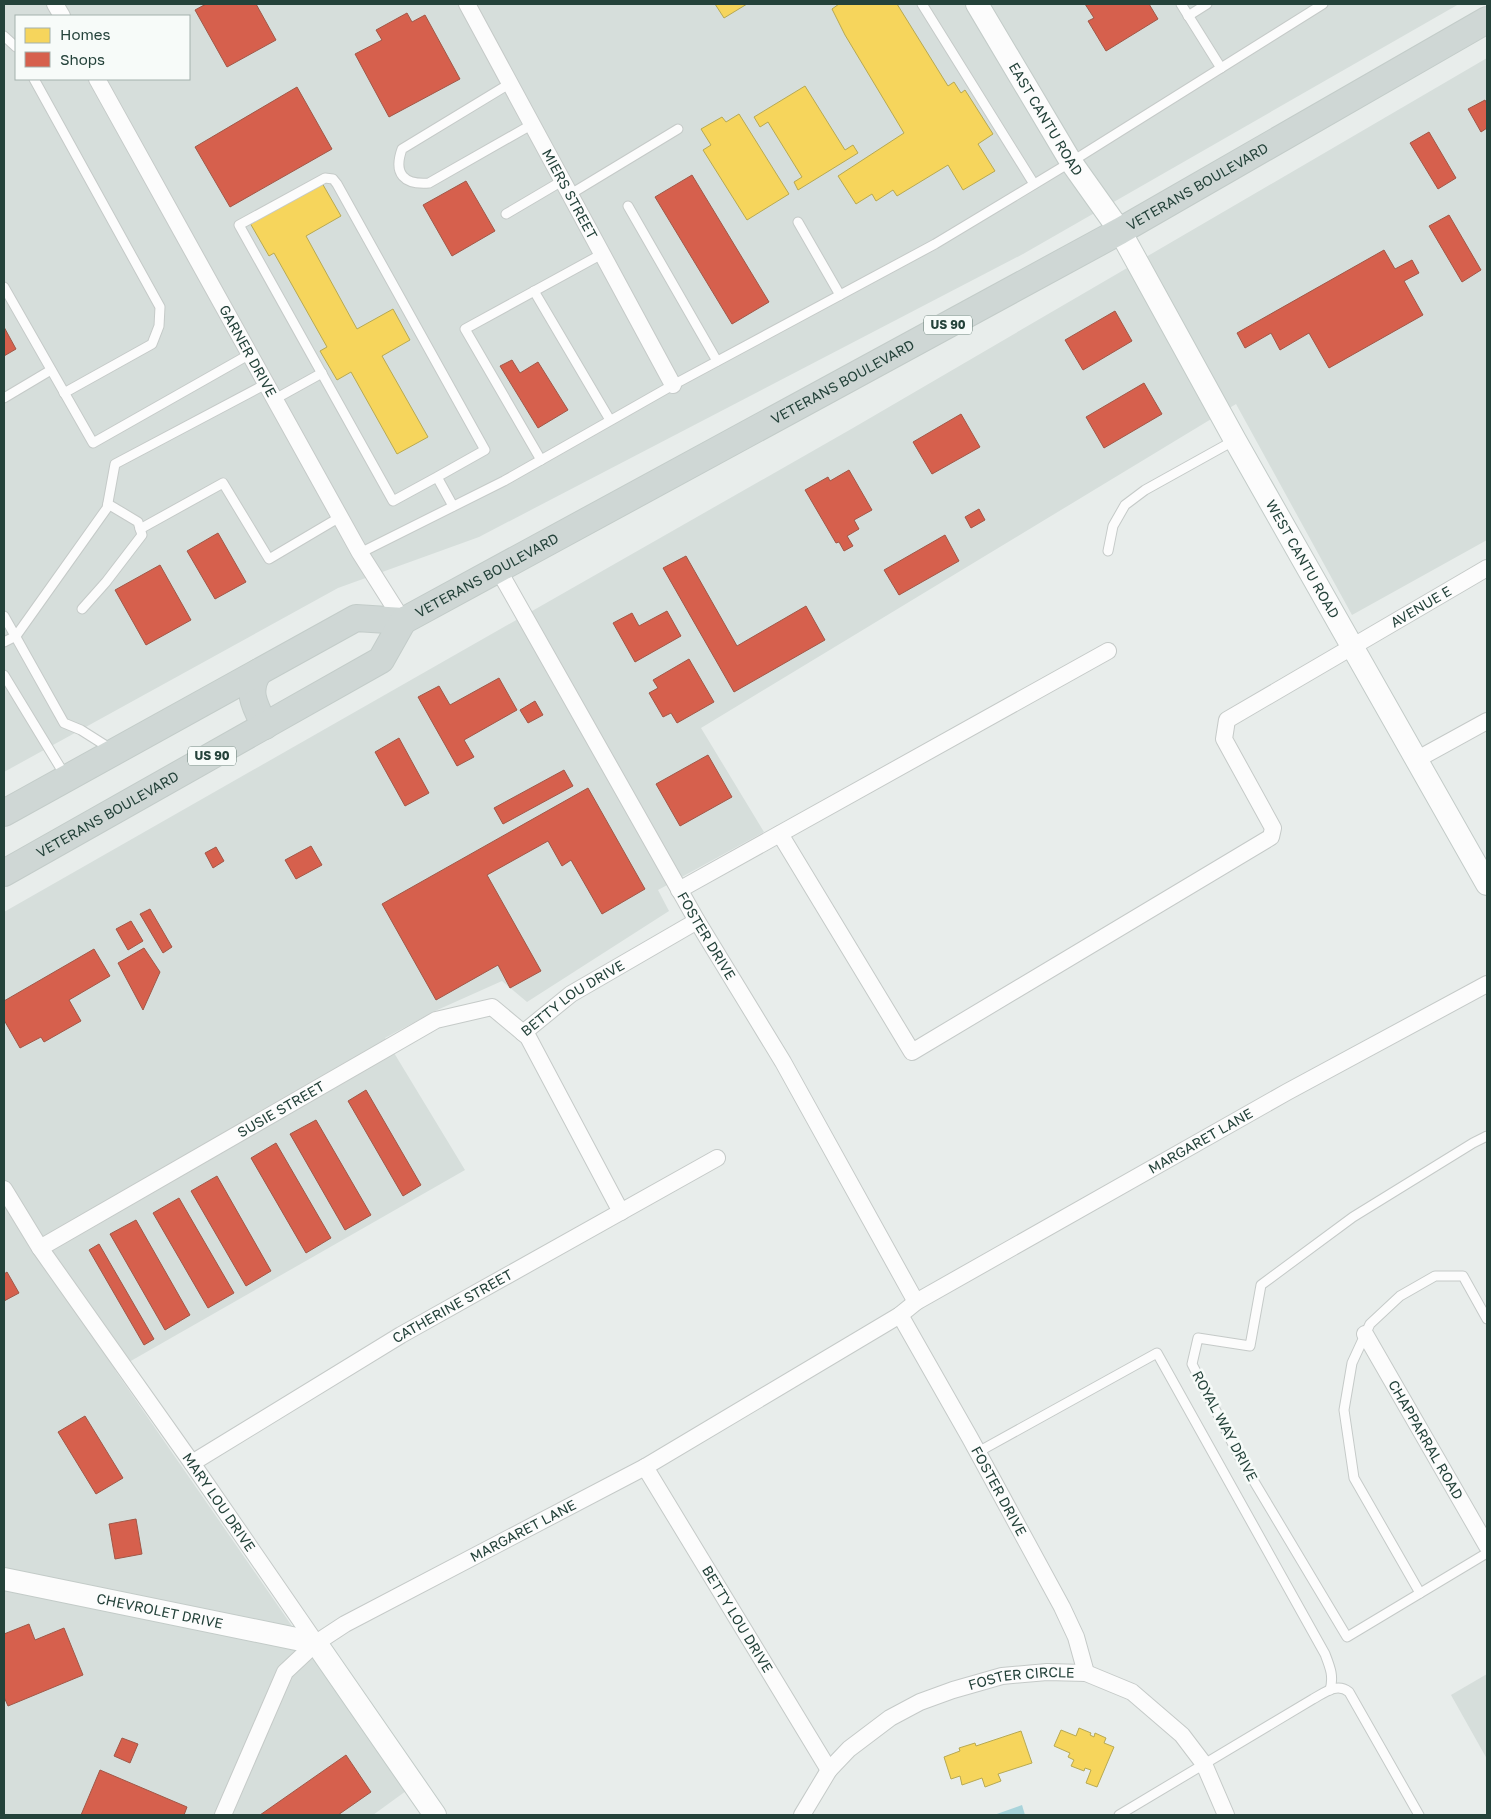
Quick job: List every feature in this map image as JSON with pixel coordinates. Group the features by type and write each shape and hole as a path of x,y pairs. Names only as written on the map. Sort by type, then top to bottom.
{"main road":[{"name":"VETERANS BOULEVARD","path":"4,873 381,660 403,621 1120,231 1487,20"},
{"name":"VETERANS BOULEVARD","path":"4,813 356,618 403,621"},
{"path":"259,672 252,681 252,693 265,726"}],"street":[{"path":"55,4 61,15"},
{"name":"MIERS STREET","path":"467,4 673,385"},
{"name":"EAST CANTU ROAD","path":"977,4 1071,162 1120,231"},
{"name":"GARNER DRIVE","path":"98,80 360,553 403,621"},
{"name":"WEST CANTU ROAD","path":"1120,231 1235,440 1487,884"},
{"name":"AVENUE E","path":"780,834 912,1052 1271,837 1273,828 1224,739 1226,720 1487,568"},
{"name":"FOSTER DRIVE","path":"498,569 679,890 783,1062 916,1302"},
{"path":"679,890 1108,651"},
{"path":"1416,760 1487,721"},
{"name":"BETTY LOU DRIVE","path":"621,1212 528,1037 523,1033 571,994 697,921"},
{"name":"MARGARET LANE","path":"223,1815 285,1672 316,1643 346,1624 644,1467 900,1315 916,1302 1286,1092 1487,984"},
{"name":"SUSIE STREET","path":"40,1248 436,1020 492,1007 523,1033"},
{"name":"CATHERINE STREET","path":"192,1463 401,1335 717,1158"},
{"name":"MARY LOU DRIVE","path":"4,1189 40,1248 192,1463 435,1815"},
{"name":"FOSTER DRIVE","path":"900,1315 978,1452 1062,1607 1076,1637 1086,1673"},
{"name":"CHAPPARRAL ROAD","path":"1366,1334 1487,1546"},
{"name":"BETTY LOU DRIVE","path":"644,1467 829,1770"},
{"name":"CHEVROLET DRIVE","path":"4,1579 316,1643"},
{"name":"FOSTER CIRCLE","path":"802,1815 829,1770 849,1748 890,1718 920,1702 953,1690 1002,1676 1046,1672 1086,1673 1132,1692 1182,1735 1204,1764 1226,1815"}],"lane":[{"path":"922,4 1034,184"},
{"path":"1181,4 1221,68"},
{"path":"1188,16 1207,4"},
{"path":"360,553 541,460 673,385 935,244 1071,162 1323,4"},
{"path":"4,36 15,46"},
{"path":"35,80 160,308 159,326 152,344 64,393"},
{"path":"509,84 402,149 398,162 400,170 405,179 415,184 429,184 531,125"},
{"path":"506,214 565,188 678,129"},
{"path":"328,177 333,179 346,198 485,450 437,476 393,501 239,225 328,177"},
{"path":"628,206 717,361"},
{"path":"798,222 840,295"},
{"path":"541,460 465,329 602,254"},
{"path":"4,287 93,443 250,354"},
{"path":"534,291 610,420"},
{"path":"4,398 51,370"},
{"path":"274,399 322,373"},
{"path":"4,642 16,636 107,508 115,464 266,384"},
{"path":"1108,551 1113,526 1125,505 1145,490 1235,440"},
{"path":"437,476 454,506"},
{"path":"140,529 222,483 269,559 340,517"},
{"path":"82,609 142,535 138,522 108,504"},
{"path":"4,616 64,723 81,730 115,752"},
{"path":"4,675 67,778"},
{"name":"ROYAL WAY DRIVE","path":"1420,1593 1347,1636 1240,1458 1192,1364 1198,1338 1250,1346 1261,1285 1353,1217 1487,1136"},
{"path":"1487,1319 1463,1276 1435,1276 1400,1296 1370,1324 1352,1363 1344,1410 1354,1478 1420,1593 1487,1553"},
{"path":"978,1452 1157,1353 1325,1654 1331,1670 1332,1682 1330,1690"},
{"path":"1119,1815 1338,1687 1348,1692 1419,1815"}],"shaded area":[{"path":"4,4 1459,4 1023,254 479,537 338,588 4,772"},
{"path":"1487,58 1487,540 1352,615 1236,404 701,728 764,832 658,890 669,911 527,1002 502,981 435,1011 385,1038 465,1170 115,1370 406,1791 373,1815 4,1815 4,912 853,428"},
{"path":"1487,1674 1487,1759 1451,1695"}],"water":[{"path":"1022,1805 1025,1815 994,1815"}],"building: Homes":[{"path":"715,4 747,4 724,18"},
{"path":"839,4 897,4 948,86 954,82 961,93 965,90 993,134 978,144 995,171 963,190 948,165 897,196 893,190 876,201 872,194 856,204 838,176 904,133 845,35 832,9"},
{"path":"805,86 845,150 853,145 858,153 798,190 794,182 802,177 768,122 760,127 754,117"},
{"path":"739,114 789,194 747,220 703,150 711,145 701,129 722,117 726,122"},
{"path":"322,183 341,216 306,236 357,329 393,309 410,340 382,356 428,437 397,454 351,372 337,380 320,351 327,347 274,253 269,256 250,223"},
{"path":"1079,1728 1091,1733 1090,1735 1094,1737 1095,1733 1106,1738 1104,1743 1114,1747 1097,1787 1086,1783 1091,1770 1085,1768 1084,1771 1071,1766 1074,1760 1068,1757 1070,1753 1054,1746 1061,1730 1076,1736"},
{"path":"1021,1731 1032,1763 998,1774 1001,1781 985,1787 982,1778 962,1785 960,1776 951,1779 944,1757 960,1751 959,1748 975,1743 976,1746"}],"building: Shops":[{"path":"206,4 256,4 276,40 227,67 195,10"},
{"path":"1085,4 1149,4 1158,19 1106,51 1088,21 1094,18"},
{"path":"407,13 412,22 425,15 460,79 389,117 355,54 382,40 376,30"},
{"path":"297,87 332,149 230,207 195,147"},
{"path":"1485,100 1487,104 1487,128 1481,132 1468,109"},
{"path":"1429,132 1456,178 1438,189 1410,143"},
{"path":"692,175 769,302 732,324 655,197"},
{"path":"466,181 495,231 452,256 423,205"},
{"path":"1449,215 1481,270 1462,282 1429,226"},
{"path":"1384,250 1395,269 1412,260 1419,273 1404,281 1423,315 1329,368 1309,333 1280,350 1271,333 1245,348 1237,333"},
{"path":"1115,311 1132,341 1083,370 1065,340"},
{"path":"4,327 16,349 4,356"},
{"path":"512,360 520,373 538,362 568,410 538,428 500,366"},
{"path":"1144,383 1162,414 1104,448 1086,417"},
{"path":"961,414 980,447 932,474 913,442"},
{"path":"849,470 872,510 854,520 859,529 847,536 853,546 844,551 839,542 836,543 805,490 828,477 830,481"},
{"path":"979,509 985,520 971,528 965,517"},
{"path":"218,533 246,582 215,599 187,551"},
{"path":"945,535 959,561 899,595 884,570"},
{"path":"686,556 737,646 806,606 825,640 734,692 663,568"},
{"path":"160,565 191,620 146,645 115,590"},
{"path":"667,611 681,636 635,662 613,623 632,613 639,626"},
{"path":"689,659 714,702 677,723 671,713 663,717 649,693 658,688 653,680"},
{"path":"499,678 517,710 464,740 474,757 457,766 418,697 439,686 450,705"},
{"path":"535,701 543,715 528,723 520,710"},
{"path":"399,738 429,793 405,806 375,752"},
{"path":"708,755 732,797 680,826 656,784"},
{"path":"564,770 573,786 503,824 494,808"},
{"path":"588,788 645,889 602,914 571,860 562,866 548,841 487,875 541,971 510,988 498,965 436,1000 382,904"},
{"path":"311,846 322,865 296,879 285,860"},
{"path":"216,847 224,861 213,868 205,853"},
{"path":"150,909 172,947 163,953 140,914"},
{"path":"131,921 143,941 128,950 116,929"},
{"path":"144,948 160,972 143,1010 118,963"},
{"path":"94,949 110,976 69,1000 81,1021 44,1042 41,1037 20,1048 4,1020 4,1001"},
{"path":"366,1090 421,1185 403,1196 348,1101"},
{"path":"316,1120 371,1215 345,1230 290,1134"},
{"path":"276,1143 331,1238 306,1253 251,1158"},
{"path":"217,1176 271,1271 246,1286 191,1191"},
{"path":"179,1198 234,1293 208,1308 153,1213"},
{"path":"136,1220 190,1315 165,1330 110,1234"},
{"path":"99,1244 154,1339 144,1345 89,1250"},
{"path":"7,1272 19,1293 4,1301 4,1274"},
{"path":"85,1416 123,1478 96,1494 58,1432"},
{"path":"136,1519 142,1554 115,1559 109,1524"},
{"path":"29,1624 35,1640 64,1628 83,1675 8,1706 4,1697 4,1634"},
{"path":"122,1738 138,1744 130,1763 114,1756"},
{"path":"346,1755 371,1792 338,1815 260,1815"},
{"path":"100,1770 187,1807 184,1815 81,1815"}]}
